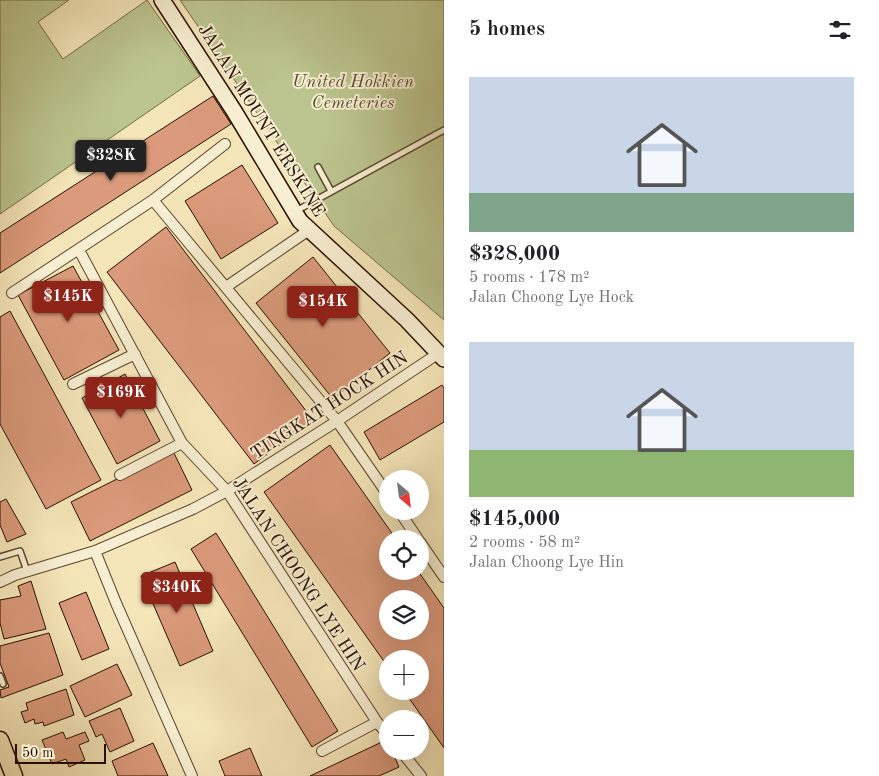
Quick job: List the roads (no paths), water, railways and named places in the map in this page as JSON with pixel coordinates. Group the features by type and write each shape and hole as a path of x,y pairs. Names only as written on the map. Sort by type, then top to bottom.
{"main road":[{"name":"JALAN MOUNT ERSKINE","path":"162,0 234,111 294,212 309,230 407,320 441,356"},
{"path":"0,740 14,776"}],"street":[{"path":"12,293 153,200 225,144"},
{"path":"153,200 337,421 379,482"},
{"path":"226,287 309,230"},
{"name":"JALAN CHOONG LYE HIN","path":"79,250 182,443 227,491 379,725"},
{"path":"73,384 135,354"},
{"name":"TINGKAT HOCK HIN","path":"0,582 27,571 95,551 144,531 227,491 441,356"},
{"path":"120,475 182,443"},
{"path":"95,551 192,776"},
{"path":"429,555 444,577"},
{"name":"TINGKAT HOCK HIN","path":"0,576 15,575"},
{"path":"322,751 377,722"},
{"path":"406,760 416,775"}],"lane":[{"path":"294,212 444,130"},
{"path":"318,167 331,191"},
{"path":"0,557 20,551 27,571"},
{"path":"0,676 3,684"}],"park label":[{"name":"United Hokkien Cemeteries","path":"353,91"}]}
